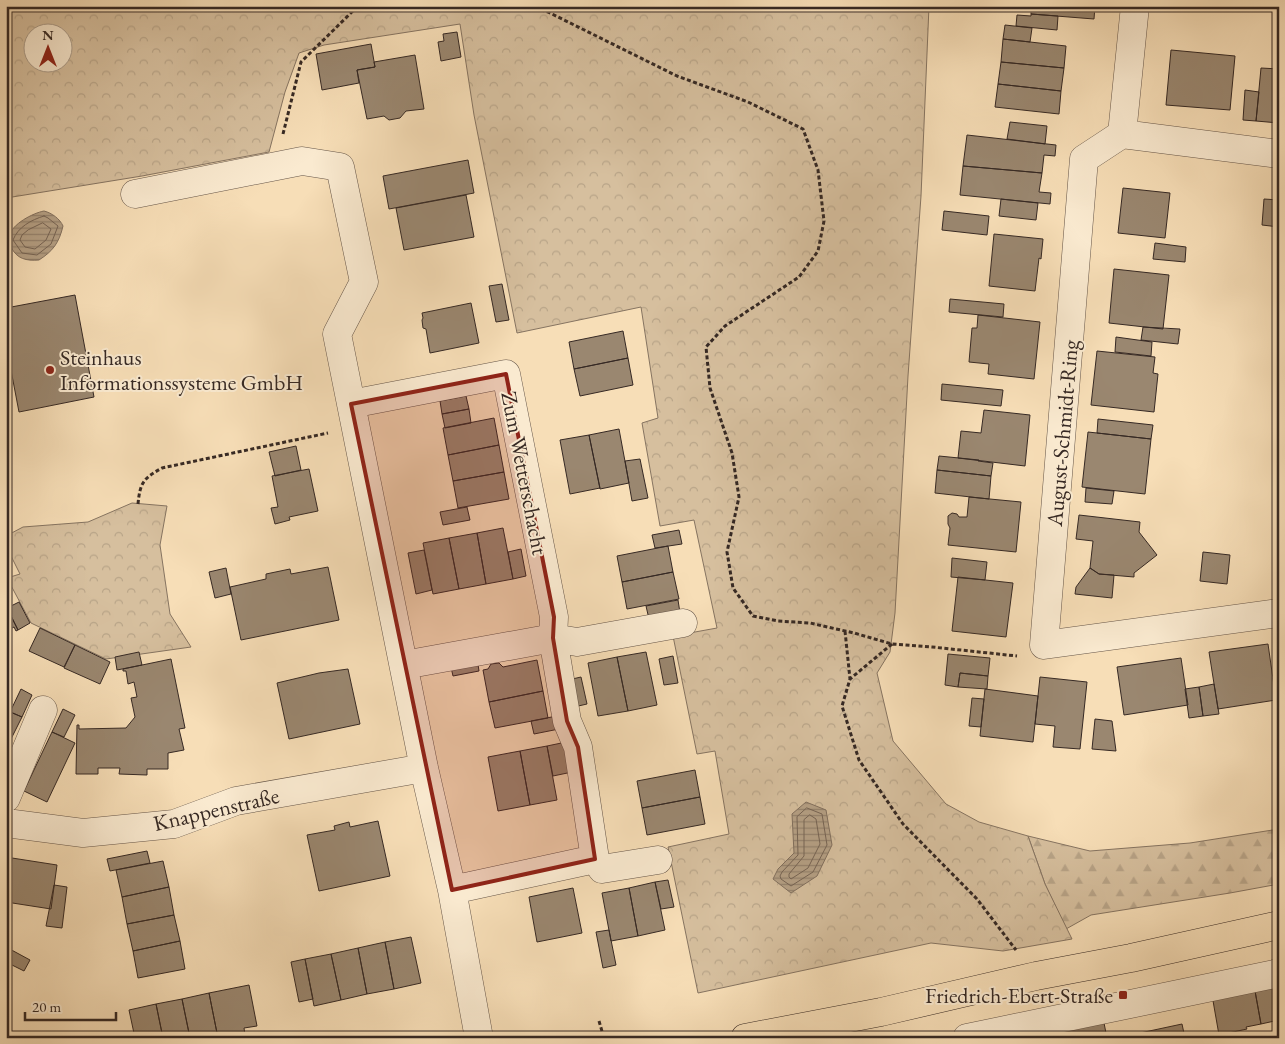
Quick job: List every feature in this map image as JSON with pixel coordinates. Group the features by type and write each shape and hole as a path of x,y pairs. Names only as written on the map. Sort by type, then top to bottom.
{"main road":[{"path":"745,1038 881,1012 1036,976 1131,958 1279,925"}],"street":[{"path":"1135,6 1122,134 1279,154"},
{"name":"August-Schmidt-Ring","path":"1044,644 1084,159 1122,134"},
{"path":"135,194 302,161 340,167 364,282 337,334 424,768 452,890 479,1038"},
{"name":"Zum Wetterschacht","path":"353,416 506,374 554,617 553,638 567,721 578,746 595,859"},
{"path":"1044,644 1279,613"},
{"path":"404,665 553,638 577,642 683,623"},
{"path":"6,798 43,710"},
{"name":"Knappenstraße","path":"6,823 83,833 174,824 236,801 424,768"},
{"path":"452,890 595,859 602,869 658,860"},
{"path":"967,1038 1279,973"}],"path":[{"path":"274,166 301,62 358,6"},
{"path":"528,6 548,12 677,76 748,102 803,129 818,170 824,221 818,251 798,277 725,326 706,346 710,388 732,453 740,496 727,552 733,588 753,616 778,621 810,623 892,644 932,646 1018,657 1044,644"},
{"path":"138,504 141,486 147,476 162,468 353,416"},
{"path":"845,631 850,679 842,706 858,760 903,824 977,898 1036,976"},
{"path":"850,679 892,644"},
{"path":"599,1021 604,1038"}],"highlighted area":[{"path":"506,374 554,617 553,638 567,721 578,747 595,859 452,890 351,404"}],"green space":[{"path":"6,6 929,6 921,196 908,376 895,613 890,652 877,673 893,741 946,804 979,822 1028,836 1045,884 1072,939 1003,951 931,943 698,993 668,847 729,834 715,751 697,754 673,636 717,628 694,520 660,526 642,423 658,418 641,307 517,333 474,115 460,24 324,45 299,53 285,92 269,152 142,176 6,198"},
{"path":"132,503 167,506 160,545 170,614 191,647 106,659 31,623 7,578 20,574 6,546 6,536 23,527 88,522"},
{"path":"1279,829 1279,884 1091,915 1066,929 1045,884 1028,836 1090,851 1190,843"}],"water":[{"path":"44,211 50,213 62,223 60,237 52,250 39,260 19,257 10,245 9,237 11,232 23,220"},
{"path":"806,802 826,810 832,845 817,876 791,893 773,879 778,869 794,853 792,814"}],"building":[{"path":"1031,6 1095,6 1094,19 1031,14"},
{"path":"1031,14 1058,16 1057,30 1016,26 1017,15 1031,16"},
{"path":"1005,25 1032,28 1030,42 1003,39"},
{"path":"457,32 461,57 441,61 438,42 444,41 443,34"},
{"path":"1003,39 1066,46 1064,68 1001,62"},
{"path":"371,44 375,67 357,70 359,83 322,90 316,54"},
{"path":"1171,50 1235,56 1230,110 1166,105"},
{"path":"415,55 424,109 406,111 400,118 389,120 384,116 367,119 357,70 375,67 374,62"},
{"path":"1001,62 1064,68 1061,91 998,84"},
{"path":"1261,68 1279,69 1279,123 1256,121"},
{"path":"998,84 1061,91 1059,114 995,107"},
{"path":"1245,90 1259,92 1256,121 1243,120"},
{"path":"1010,122 1047,126 1045,144 1007,139"},
{"path":"967,135 1056,145 1055,156 1044,155 1042,173 963,166"},
{"path":"468,160 474,193 389,209 383,176"},
{"path":"963,166 1042,173 1039,192 1051,193 1050,204 960,195"},
{"path":"1123,188 1170,193 1165,238 1118,233"},
{"path":"466,195 474,237 404,250 396,208"},
{"path":"1001,199 1038,203 1036,220 999,216"},
{"path":"1264,199 1279,200 1279,227 1262,225"},
{"path":"944,211 989,216 987,235 942,230"},
{"path":"994,234 1043,239 1035,291 989,286"},
{"path":"1155,243 1186,247 1185,262 1153,259"},
{"path":"1114,269 1169,275 1163,329 1109,323"},
{"path":"502,284 509,320 496,322 489,286"},
{"name":"Steinhaus Informationssysteme GmbH","path":"75,295 94,397 19,412 6,344 6,308"},
{"path":"950,299 1004,304 1003,317 949,312"},
{"path":"471,303 479,343 430,353 426,329 423,328 422,313"},
{"path":"978,315 1040,322 1034,379 988,374 989,364 969,362 972,328 977,328"},
{"path":"1143,327 1180,329 1178,344 1141,340"},
{"path":"623,331 628,358 574,369 569,342"},
{"path":"1116,337 1152,342 1151,356 1115,352"},
{"path":"1097,351 1155,357 1153,373 1158,374 1154,412 1091,405"},
{"path":"628,358 633,385 580,396 574,369"},
{"path":"942,384 1003,390 1001,406 941,400"},
{"path":"466,396 469,409 442,414 440,401"},
{"path":"469,409 471,423 445,428 442,414"},
{"path":"984,410 1030,415 1025,466 958,458 961,431 981,433"},
{"path":"494,418 499,445 448,455 443,428"},
{"path":"1098,419 1153,425 1151,439 1097,433"},
{"path":"619,429 629,483 600,489 589,435"},
{"path":"1088,432 1151,439 1145,494 1082,487"},
{"path":"589,435 600,488 570,494 560,440"},
{"path":"499,445 504,472 453,481 448,455"},
{"path":"296,446 301,470 275,476 269,452"},
{"path":"939,456 993,463 991,476 937,470"},
{"path":"640,459 648,498 632,501 625,461"},
{"path":"309,469 318,511 289,517 290,520 275,524 271,508 278,507 272,476"},
{"path":"937,470 991,476 989,499 935,493"},
{"path":"504,472 509,499 458,508 453,481"},
{"path":"1086,488 1114,491 1112,504 1085,502"},
{"path":"969,497 1021,502 1016,552 948,545 950,528 948,516 952,513 957,514 959,517 967,517"},
{"path":"467,507 470,520 443,525 440,512"},
{"path":"1079,515 1140,522 1139,532 1157,555 1134,573 1134,577 1099,574 1090,568 1093,541 1076,539"},
{"path":"1279,524 1279,563 1275,563"},
{"path":"503,528 513,579 486,584 477,533"},
{"path":"679,530 682,544 655,548 652,535"},
{"path":"477,533 486,584 459,589 449,538"},
{"path":"449,538 459,589 433,594 423,543"},
{"path":"668,546 673,572 622,582 617,556"},
{"path":"521,549 526,576 513,579 508,552"},
{"path":"424,550 432,590 416,594 408,553"},
{"path":"1203,552 1230,555 1227,584 1200,581"},
{"path":"952,558 987,562 985,580 951,577"},
{"path":"328,567 339,620 241,640 230,587 266,579 266,574 290,569 291,574"},
{"path":"226,568 231,594 215,598 209,572"},
{"path":"1090,568 1099,574 1114,575 1112,598 1075,594 1076,587"},
{"path":"673,572 679,599 627,609 622,582"},
{"path":"958,577 1013,583 1006,637 952,631"},
{"path":"678,600 680,613 649,619 646,606"},
{"path":"19,602 30,623 18,630 7,608"},
{"path":"6,606 18,630 16,631 14,627 6,631"},
{"path":"40,628 75,645 64,667 29,651"},
{"path":"1268,644 1276,700 1218,709 1209,652"},
{"path":"75,645 110,662 100,684 64,668"},
{"path":"139,652 142,665 117,670 115,657"},
{"path":"646,652 657,705 628,711 617,657"},
{"path":"948,654 990,658 988,676 960,673 958,687 945,685"},
{"path":"673,656 678,683 664,685 659,659"},
{"path":"617,657 628,711 598,716 588,663"},
{"path":"477,658 479,671 453,676 450,663"},
{"path":"1181,658 1188,705 1124,715 1117,667"},
{"path":"171,659 185,728 179,729 184,750 168,753 168,769 147,769 147,775 119,774 120,768 98,768 98,774 76,774 77,725 79,725 79,729 126,728 135,717 131,698 137,697 134,682 128,684 126,671 123,671 123,669"},
{"path":"537,660 543,691 489,702 483,670 488,669 491,664 499,663 503,667"},
{"path":"348,669 360,724 289,739 277,683 319,673"},
{"path":"960,673 988,676 987,689 958,687"},
{"path":"581,677 587,704 574,707 568,680"},
{"path":"1040,677 1087,682 1080,749 1053,747 1055,726 1035,724"},
{"path":"1279,677 1279,704 1277,704 1273,678"},
{"path":"1214,684 1219,714 1203,716 1199,687"},
{"path":"1199,687 1203,716 1189,718 1185,689"},
{"path":"21,689 32,695 22,717 10,712"},
{"path":"985,689 1038,696 1033,742 980,736"},
{"path":"543,691 548,718 495,728 489,702"},
{"path":"972,698 984,699 981,727 969,726"},
{"path":"63,709 75,715 64,737 52,732"},
{"path":"6,710 22,717 6,749"},
{"path":"562,715 564,728 534,734 531,721"},
{"path":"1095,719 1112,721 1116,751 1092,749"},
{"path":"52,732 75,743 47,802 24,791"},
{"path":"571,741 577,771 553,776 547,746"},
{"path":"547,746 557,800 530,805 520,751"},
{"path":"520,751 530,805 498,811 488,757"},
{"path":"695,770 700,797 642,808 637,781"},
{"path":"700,797 705,824 647,835 642,808"},
{"path":"378,821 390,876 319,891 307,835 335,830 334,826 349,822 350,827"},
{"path":"147,851 150,863 110,871 107,859"},
{"path":"12,858 57,865 51,909 6,902"},
{"path":"163,861 169,887 122,897 116,870"},
{"path":"668,880 674,907 661,909 655,882"},
{"path":"655,882 665,930 638,936 629,888"},
{"path":"54,885 67,887 62,928 46,926"},
{"path":"169,887 174,915 127,924 122,897"},
{"path":"573,888 582,933 537,942 529,897"},
{"path":"629,888 638,936 611,941 602,893"},
{"path":"174,915 180,941 133,951 127,924"},
{"path":"609,930 616,965 603,968 596,932"},
{"path":"411,937 421,983 394,989 385,942"},
{"path":"180,941 185,969 138,978 133,951"},
{"path":"385,942 394,989 367,994 358,948"},
{"path":"6,947 30,960 24,971 6,962"},
{"path":"358,948 367,994 341,1000 331,954"},
{"path":"331,954 341,1000 314,1006 305,959"},
{"path":"305,959 313,999 299,1002 291,962"},
{"path":"249,985 257,1026 244,1028 245,1035 218,1038 209,993"},
{"path":"1279,986 1279,1020 1261,1024 1255,991"},
{"path":"1255,991 1261,1024 1219,1035 1212,995"},
{"path":"209,993 218,1038 190,1038 182,999"},
{"path":"182,999 190,1038 163,1038 156,1004"},
{"path":"156,1004 163,1038 135,1038 129,1010"},
{"path":"1103,1018 1107,1038 1063,1038 1062,1031"},
{"path":"1182,1024 1185,1038 1139,1038 1140,1033"},
{"path":"1062,1031 1063,1038 1027,1038"}],"place":[{"name":"Steinhaus Informationssysteme GmbH","path":"50,370"},
{"name":"Friedrich-Ebert-Straße","path":"1123,995"}]}
